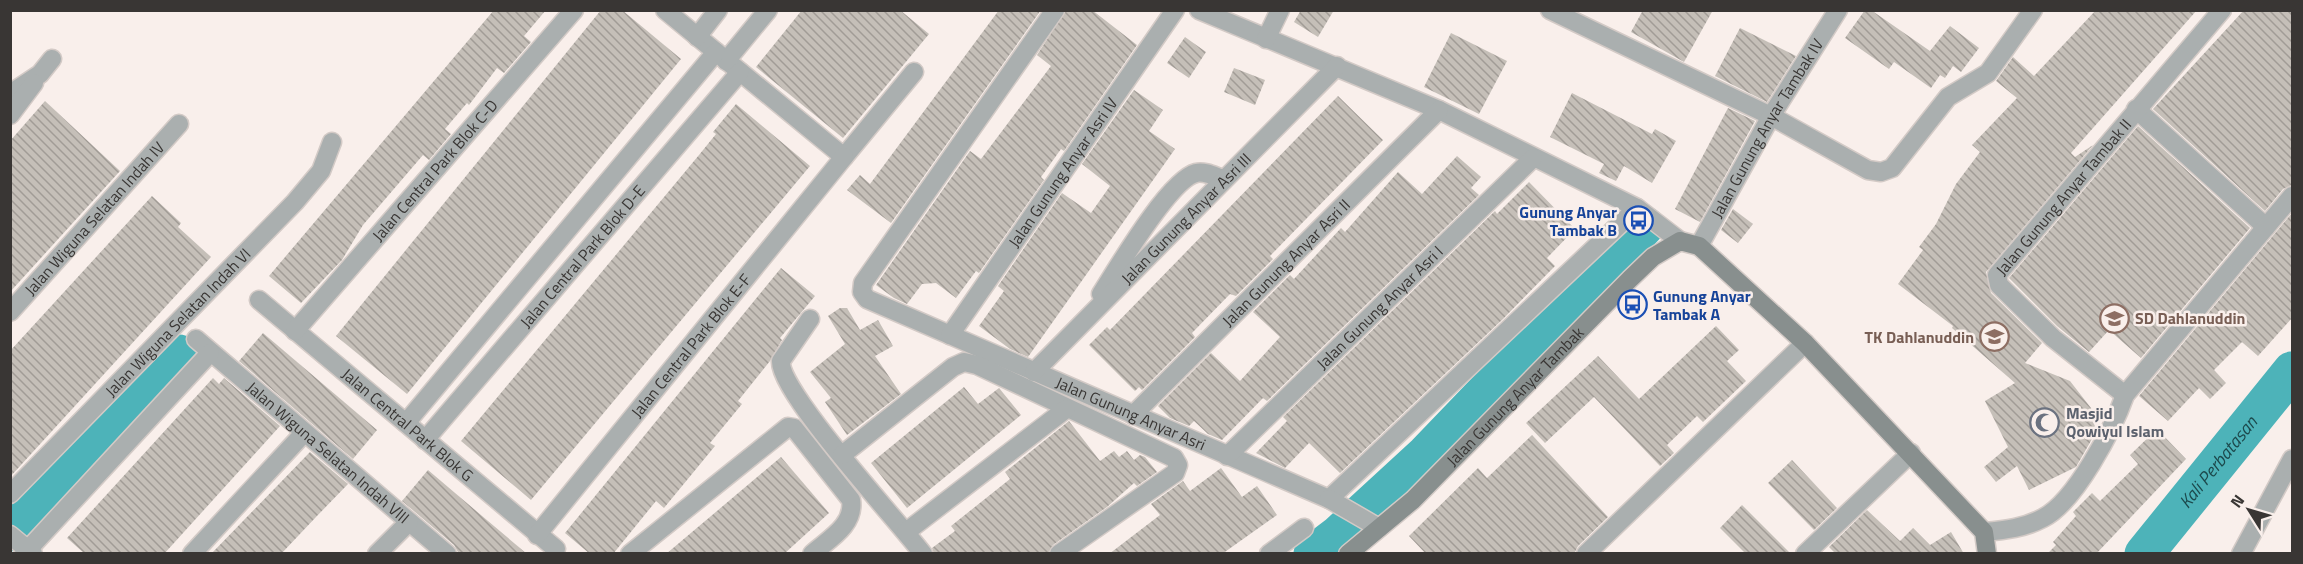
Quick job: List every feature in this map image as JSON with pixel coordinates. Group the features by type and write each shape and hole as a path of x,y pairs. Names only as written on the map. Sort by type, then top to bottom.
{"street":[{"name":"Jalan Central Park Blok C-D","path":"295,331 574,10"},
{"path":"665,10 844,157"},
{"path":"697,37 718,10"},
{"path":"727,62 768,10"},
{"name":"Jalan Gunung Anyar Asri","path":"1055,10 863,283 862,292 867,299 1333,501 1379,528"},
{"name":"Jalan Gunung Anyar Asri IV","path":"950,335 1175,10"},
{"path":"1199,10 1439,110 1637,208 1680,241 1699,246 1804,343 1911,453 1984,532 1987,554"},
{"path":"1266,39 1280,10"},
{"path":"1550,10 1771,116 1868,170 1881,172 1892,168 1948,97 1988,73 2033,10"},
{"name":"Jalan Gunung Anyar Tambak IV","path":"1699,246 1771,116 1838,10"},
{"name":"Jalan Gunung Anyar Tambak II","path":"2125,395 2053,338 1996,280 1997,275 2222,10"},
{"path":"10,115 52,59"},
{"name":"Jalan Central Park Blok D-E","path":"406,423 727,62"},
{"name":"Jalan Central Park Blok D-E","path":"425,440 727,62"},
{"name":"Jalan Gunung Anyar Asri III","path":"1034,372 1337,66"},
{"name":"Jalan Central Park Blok E-F","path":"537,535 914,72"},
{"path":"10,94 40,74"},
{"path":"2136,109 2266,226"},
{"name":"Jalan Gunung Anyar Asri II","path":"1133,415 1439,110"},
{"name":"Jalan Wiguna Selatan Indah IV","path":"10,312 179,124"},
{"name":"Jalan Wiguna Selatan Indah VI","path":"10,494 295,202 321,171 332,142"},
{"name":"Jalan Gunung Anyar Asri I","path":"1227,456 1533,158"},
{"path":"1087,319 1124,256 1167,198 1194,174 1203,172 1223,179"},
{"path":"1984,532 2013,530 2045,518 2069,497 2114,426 2125,395 2292,196"},
{"path":"1333,501 1637,208"},
{"name":"Jalan Gunung Anyar Tambak","path":"1348,554 1413,500 1653,257 1680,241"},
{"name":"Jalan Central Park Blok G","path":"259,300 556,549"},
{"path":"810,320 781,362 782,372 808,413 923,554"},
{"name":"Jalan Wiguna Selatan Indah VIII","path":"196,339 447,554"},
{"path":"1586,554 1804,343"},
{"path":"23,546 210,352"},
{"path":"842,455 953,367 964,362 977,365 1174,458 1178,465 1175,473 1059,554"},
{"path":"906,532 1066,409"},
{"path":"630,554 788,427 794,428 851,501 853,512 848,522 812,554"},
{"path":"192,554 303,433"},
{"path":"1804,554 1911,453"},
{"path":"2241,554 2292,459"},
{"path":"377,554 409,522"},
{"path":"1269,554 1304,528"}],"building":[{"path":"494,10 546,10 524,36 531,42 504,73 497,68 469,105 467,103 445,129 451,134 429,160 423,155 363,225 342,260 301,303 269,276"},
{"path":"601,10 622,10 681,59 407,394 336,336"},
{"path":"802,10 900,10 929,34 843,138 756,67"},
{"path":"999,10 1041,10 891,223 847,190 860,175 870,184"},
{"path":"1066,10 1092,10 1137,45 1064,151 1061,149 1041,177 1044,180 979,273 976,271 956,298 936,283 922,284 907,304 894,298 876,285 970,151 981,159 1051,66 1037,55"},
{"path":"1301,10 1334,10 1318,37 1294,22"},
{"path":"1643,10 1713,10 1684,62 1631,32"},
{"path":"1865,10 1871,10 1930,51 1950,26 1979,48 1961,72 1953,66 1945,78 1940,75 1931,88 1894,62 1889,69 1845,38"},
{"path":"2096,10 2197,10 2071,153 2075,157 2093,145 1986,272 1991,293 2042,343 2025,363 2070,381 2091,408 2096,432 2076,467 2029,490 2017,466 1996,482 1984,467 2008,447 1985,401 2015,383 1952,328 1953,326 1898,284 1923,250 1919,247 1936,224 1956,184 1980,152 1972,145 2017,98 1996,81 2013,57 2034,76"},
{"path":"2244,10 2292,10 2292,185 2283,189 2265,211 2153,109"},
{"path":"1740,28 1796,56 1767,102 1715,76"},
{"path":"1451,33 1507,61 1479,114 1424,87"},
{"path":"1185,37 1206,52 1189,78 1167,63"},
{"path":"1234,68 1265,80 1255,105 1224,92"},
{"path":"1134,90 1163,110 1149,131 1175,149 1028,357 1010,349 979,326 1004,291 998,286 1062,193 1091,213 1110,186 1082,164"},
{"path":"1572,93 1652,134 1655,129 1676,141 1652,183 1624,166 1616,181 1599,173 1604,164 1550,137"},
{"path":"1338,96 1383,140 1270,256 1273,259 1236,296 1230,294 1192,333 1195,337 1142,390 1139,387 1135,391 1089,345 1107,327 1110,330"},
{"path":"45,101 120,171 10,292 10,141"},
{"path":"736,104 810,166 531,500 461,441 699,155 716,134 713,132"},
{"path":"1728,108 1755,121 1700,222 1675,209"},
{"path":"2138,126 2250,228 2141,358 2109,330 2089,352 2057,326 2009,278"},
{"path":"1457,156 1481,177 1471,188 1479,195 1267,401 1263,398 1222,440 1208,434 1194,421 1189,426 1170,418 1158,406 1211,353 1240,381 1280,337 1253,312 1290,275 1294,279 1341,228 1345,232 1398,172 1422,194"},
{"path":"1529,182 1575,229 1547,258 1555,266 1503,319 1340,473 1309,443 1285,468 1256,453 1287,421 1283,417 1495,211 1497,214"},
{"path":"152,196 181,223 178,227 211,257 10,477 10,351"},
{"path":"1733,209 1753,224 1738,243 1721,230"},
{"path":"2292,213 2292,318 2258,356 2242,342 2214,370 2226,383 2210,399 2199,388 2168,421 2139,396"},
{"path":"781,268 815,296 780,338 782,340 770,361 738,401 742,404 710,443 715,446 664,508 656,501 613,554 590,554 565,533"},
{"path":"840,308 847,308 860,330 878,320 893,346 875,356 901,394 847,435 825,402 831,398 810,372 845,344 828,316"},
{"path":"1716,326 1739,350 1727,361 1746,381 1703,422 1697,416 1667,445 1674,453 1660,466 1594,397 1545,443 1526,423 1598,356 1639,399"},
{"path":"263,333 377,430 353,459 239,361"},
{"path":"213,378 219,384 224,378 280,426 164,554 85,554 67,538"},
{"path":"964,387 978,404 999,388 1021,415 907,508 871,463"},
{"path":"1069,421 1100,461 1114,451 1119,457 1127,451 1134,460 1140,455 1145,457 1157,472 1137,486 1134,483 1107,507 1053,545 1048,554 934,554 932,548 955,531 951,526 1010,479 1005,472"},
{"path":"2157,429 2186,459 2096,554 2047,554 2056,545 2053,542 2076,516 2073,512 2092,493 2100,501 2138,464 2130,455"},
{"path":"1532,435 1608,517 1578,546 1574,554 1426,554 1409,536 1478,468 1487,478"},
{"path":"310,452 348,484 281,554 211,554"},
{"path":"781,457 829,513 784,554 666,554"},
{"path":"1792,460 1837,508 1814,530 1768,483"},
{"path":"1221,468 1242,497 1257,486 1277,515 1222,554 1109,554 1160,515 1151,504 1183,481 1190,491"},
{"path":"428,470 527,554 459,554 454,545 402,501"},
{"path":"1742,505 1791,554 1746,554 1720,528"},
{"path":"1867,510 1900,541 1913,528 1930,545 1951,532 1964,554 1836,554 1829,547"}],"waterway":[{"path":"1313,554 1338,535 1426,454 1645,226"},
{"path":"10,532 179,354"},
{"name":"Kali Perbatasan","path":"2144,554 2292,371"}],"place":[{"name":"Gunung Anyar Tambak B","path":"1638,221"},
{"name":"Gunung Anyar Tambak A","path":"1632,305"},
{"name":"SD Dahlanuddin","path":"2114,318"},
{"name":"TK Dahlanuddin","path":"1995,337"},
{"name":"Masjid Qowiyul Islam","path":"2045,422"}]}
